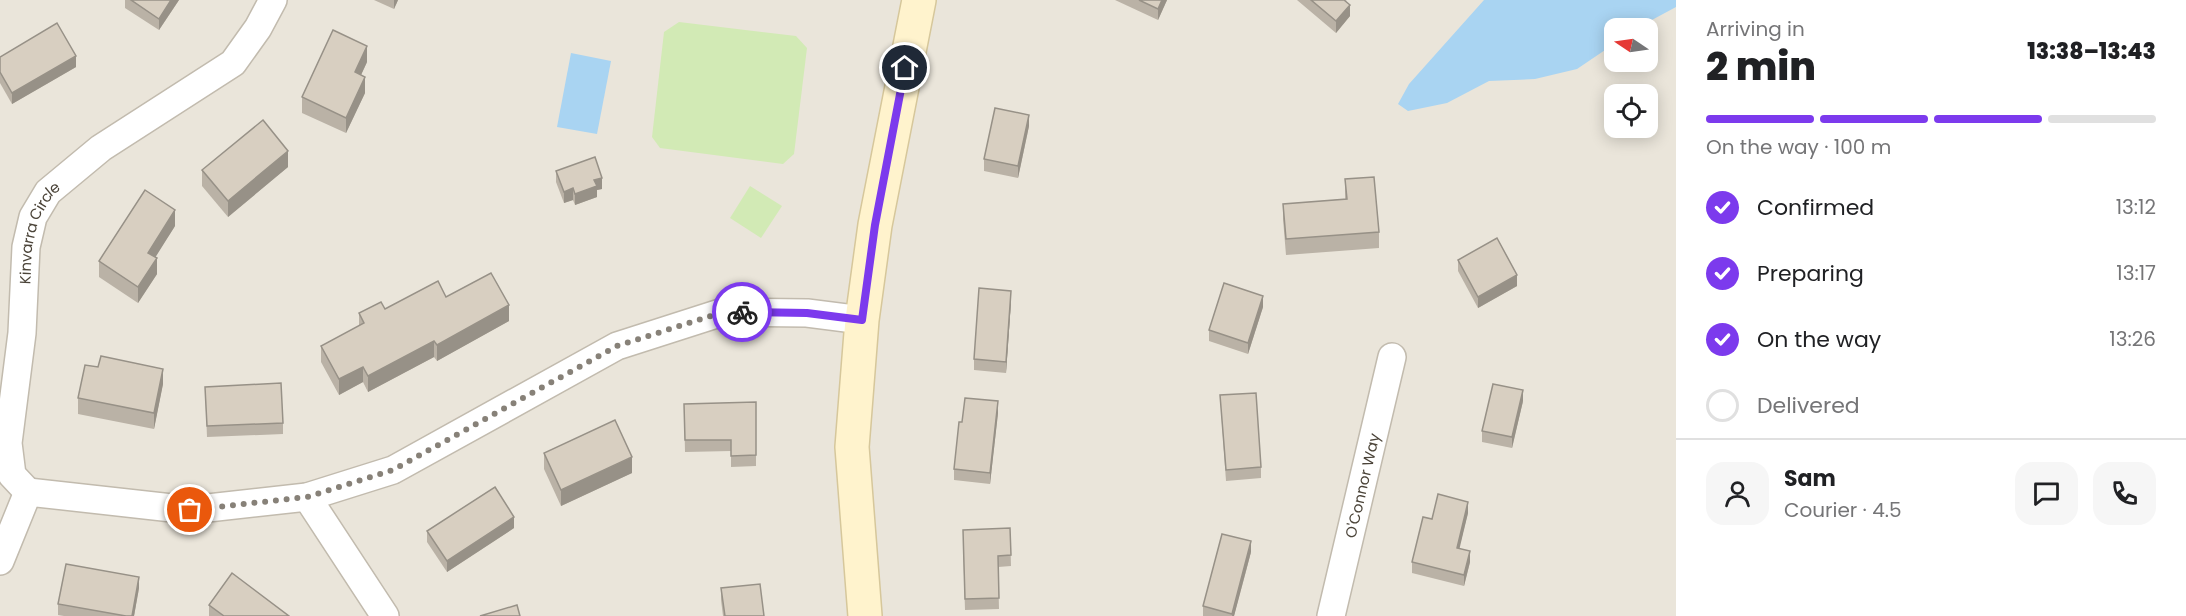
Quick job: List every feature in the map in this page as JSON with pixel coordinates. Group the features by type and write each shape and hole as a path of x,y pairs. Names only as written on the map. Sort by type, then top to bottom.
{"street":[{"name":"Kinvarra Circle","path":"28,492 12,475 8,443 22,333 26,247 33,218 48,192 101,148 233,63 258,28 273,0"},
{"path":"865,616 852,447 862,320 875,225 919,0"},
{"path":"0,561 28,492 190,510 307,497 393,470 617,346 723,312 807,313 862,320"},
{"name":"O'Connor Way","path":"1331,616 1392,357"},
{"path":"307,497 385,616"}],"shaded area":[{"path":"0,0 1676,0 1676,616 0,616"}],"green space":[{"path":"679,22 796,36 807,48 794,154 783,164 660,148 652,137 664,32"},
{"path":"750,186 782,206 761,238 730,218"}],"water":[{"path":"1484,0 1676,0 1676,7 1656,18 1604,18 1604,51 1577,69 1535,79 1489,81 1447,103 1408,111 1398,104 1409,84"},
{"path":"571,53 611,61 597,134 557,127"}],"building":[{"path":"131,0 171,0 159,19"},
{"path":"1139,0 1162,0 1158,9"},
{"path":"1311,0 1344,0 1350,5 1336,21"},
{"path":"57,23 76,56 12,93 0,72 0,57"},
{"path":"333,30 367,46 355,72 365,77 346,118 302,97"},
{"path":"995,108 1029,115 1018,166 984,159"},
{"path":"263,120 288,151 228,201 202,170"},
{"path":"595,157 602,178 594,180 597,186 575,194 573,188 564,192 556,171"},
{"path":"1374,177 1379,232 1286,239 1283,204 1347,199 1345,179"},
{"path":"145,190 175,210 148,253 157,258 138,287 99,261"},
{"path":"1497,238 1517,275 1478,297 1458,260"},
{"path":"491,273 509,305 437,345 434,341 368,376 363,367 339,379 321,346 364,323 359,313 381,302 385,309 438,281 446,297"},
{"path":"1224,283 1263,296 1248,343 1209,330"},
{"path":"979,288 1011,291 1006,362 974,359"},
{"path":"101,356 163,369 154,413 78,398 85,365 98,367"},
{"path":"281,383 283,423 207,426 205,387"},
{"path":"1493,384 1523,390 1512,437 1482,431"},
{"path":"1256,393 1261,467 1226,470 1220,395"},
{"path":"965,398 998,401 990,473 954,469 959,422 962,422"},
{"path":"756,402 756,455 731,456 731,440 685,440 684,404"},
{"path":"615,420 632,457 561,490 544,453"},
{"path":"495,487 514,517 447,561 427,531"},
{"path":"1438,494 1468,502 1457,548 1470,551 1464,575 1412,562 1423,517 1432,519"},
{"path":"1010,528 1011,555 998,556 999,598 965,599 963,530"},
{"path":"1222,534 1251,541 1232,614 1203,606"},
{"path":"66,564 139,577 132,616 58,604"},
{"path":"232,573 289,616 224,616 209,605"},
{"path":"760,584 764,616 725,616 721,588"},
{"path":"517,605 520,616 480,616"}],"way so far":[{"path":"190,510 307,497 393,470 617,346 723,312 742,312"}],"route":[{"path":"742,312 807,313 862,320 875,225 905,68"}]}
